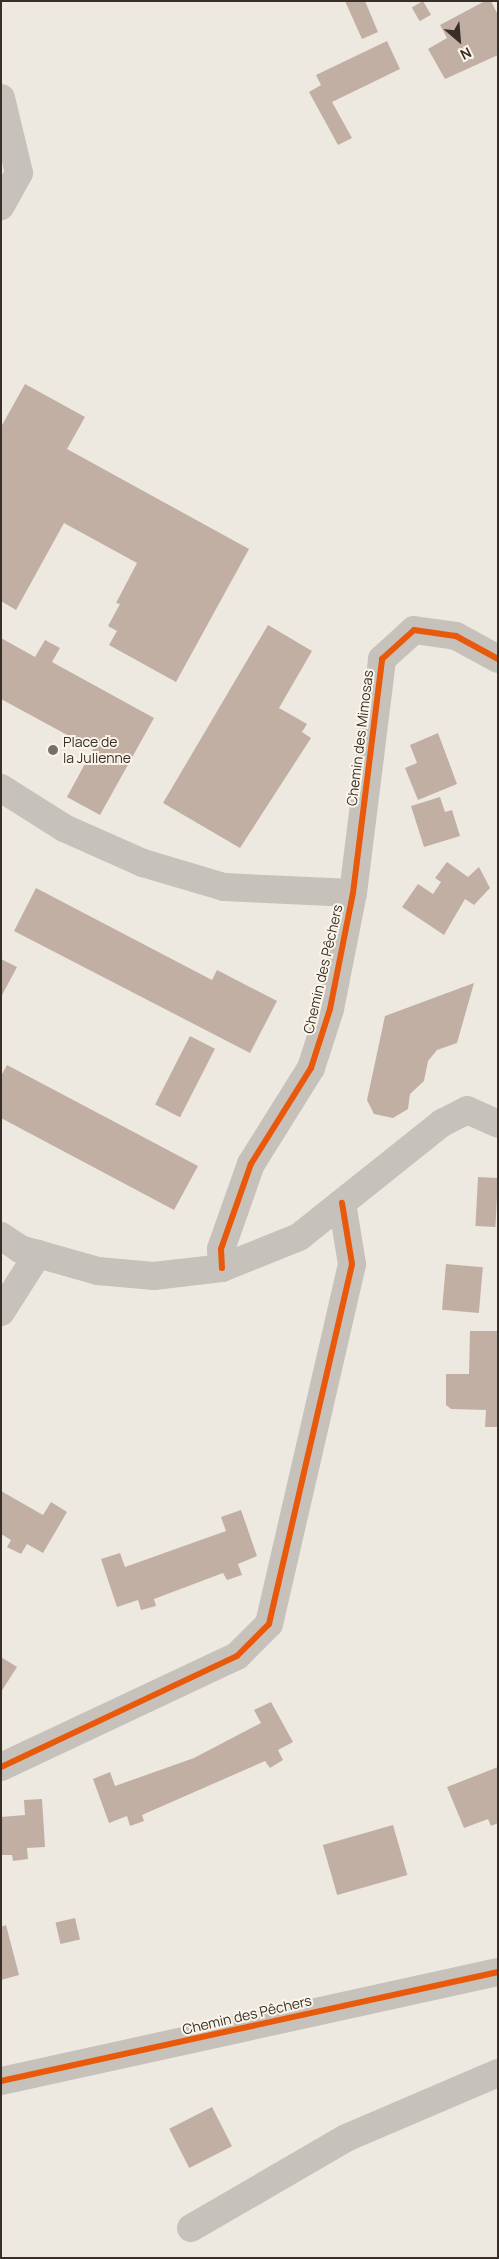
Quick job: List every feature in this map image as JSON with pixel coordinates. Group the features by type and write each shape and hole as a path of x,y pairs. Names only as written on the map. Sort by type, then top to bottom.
{"street":[{"path":"1,98 19,173 1,206"},
{"name":"Chemin des Mimosas","path":"353,893 382,659 414,630 456,636 498,659"},
{"name":"Chemin des Pêchers","path":"1,788 64,828 143,863 224,887 353,893 330,1009 311,1068 251,1164 220,1249 222,1268"},
{"path":"1,1236 38,1254 98,1270 154,1276 222,1268 299,1237 442,1123 467,1110 498,1124"},
{"path":"1,1767 237,1656 269,1624 352,1264 342,1203"},
{"path":"1,1312 38,1254"},
{"name":"Chemin des Pêchers","path":"1,2081 498,1972"},
{"path":"191,2228 346,2138 498,2072"}],"building":[{"path":"345,1 365,1 378,32 362,39"},
{"path":"423,1 431,15 420,21 412,8"},
{"path":"485,1 491,1 498,15 498,55 445,79 428,49 447,38 440,25"},
{"path":"387,41 400,69 332,102 352,138 338,145 309,92 321,85 316,75"},
{"path":"25,384 85,417 67,449 249,549 176,682 109,645 117,631 108,626 120,604 116,603 137,563 64,523 16,610 1,601 1,427"},
{"path":"268,625 312,651 279,708 307,724 302,732 311,738 240,848 163,803"},
{"path":"1,638 35,657 45,640 60,648 52,662 154,718 100,815 67,797 93,749 1,699"},
{"path":"438,733 457,784 418,800 405,768 417,763 410,745"},
{"path":"440,797 445,812 452,810 460,836 424,847 411,806"},
{"path":"447,862 468,877 479,867 490,888 474,905 465,899 444,935 402,907 418,884 433,894 441,882 435,878"},
{"path":"36,888 212,980 217,970 277,1001 250,1053 14,931"},
{"path":"1,959 17,967 1,997"},
{"path":"474,983 457,1043 437,1050 428,1061 424,1081 410,1094 408,1109 393,1118 374,1114 367,1100 385,1016"},
{"path":"190,1036 215,1049 180,1117 155,1105"},
{"path":"7,1065 198,1166 174,1210 1,1118 1,1076"},
{"path":"478,1177 498,1178 495,1227 475,1226"},
{"path":"446,1264 483,1267 479,1313 442,1310"},
{"path":"470,1331 498,1331 498,1427 485,1427 486,1410 451,1409 446,1405 446,1374 469,1374"},
{"path":"1,1491 43,1515 51,1502 67,1512 43,1553 27,1544 21,1554 7,1547 11,1540 1,1534"},
{"path":"241,1510 257,1556 238,1564 242,1575 227,1580 223,1573 154,1599 156,1606 141,1610 138,1600 117,1607 101,1559 120,1553 125,1567 226,1531 221,1517"},
{"path":"1,1657 17,1667 1,1692"},
{"path":"271,1702 293,1742 278,1750 283,1760 270,1768 265,1761 142,1815 144,1821 130,1826 127,1816 109,1823 93,1779 110,1772 115,1786 194,1758 261,1723 254,1710"},
{"path":"498,1767 498,1823 491,1826 488,1819 464,1828 447,1787"},
{"path":"42,1799 45,1847 27,1848 28,1859 13,1861 12,1855 1,1855 1,1817 25,1815 24,1800"},
{"path":"393,1825 407,1875 337,1895 323,1845"},
{"path":"75,1918 80,1939 60,1944 56,1922"},
{"path":"6,1925 19,1975 1,1980 1,1927"},
{"path":"212,2107 232,2146 189,2168 169,2129"}],"cycle path":[{"path":"222,1268 221,1249 251,1164 311,1068 330,1009 353,893 382,659 414,630 456,636 498,659"},
{"path":"1,1767 237,1656 269,1624 352,1264 342,1203"},
{"path":"1,2081 498,1972"}],"place":[{"name":"Place de la Julienne","path":"53,750"}]}
